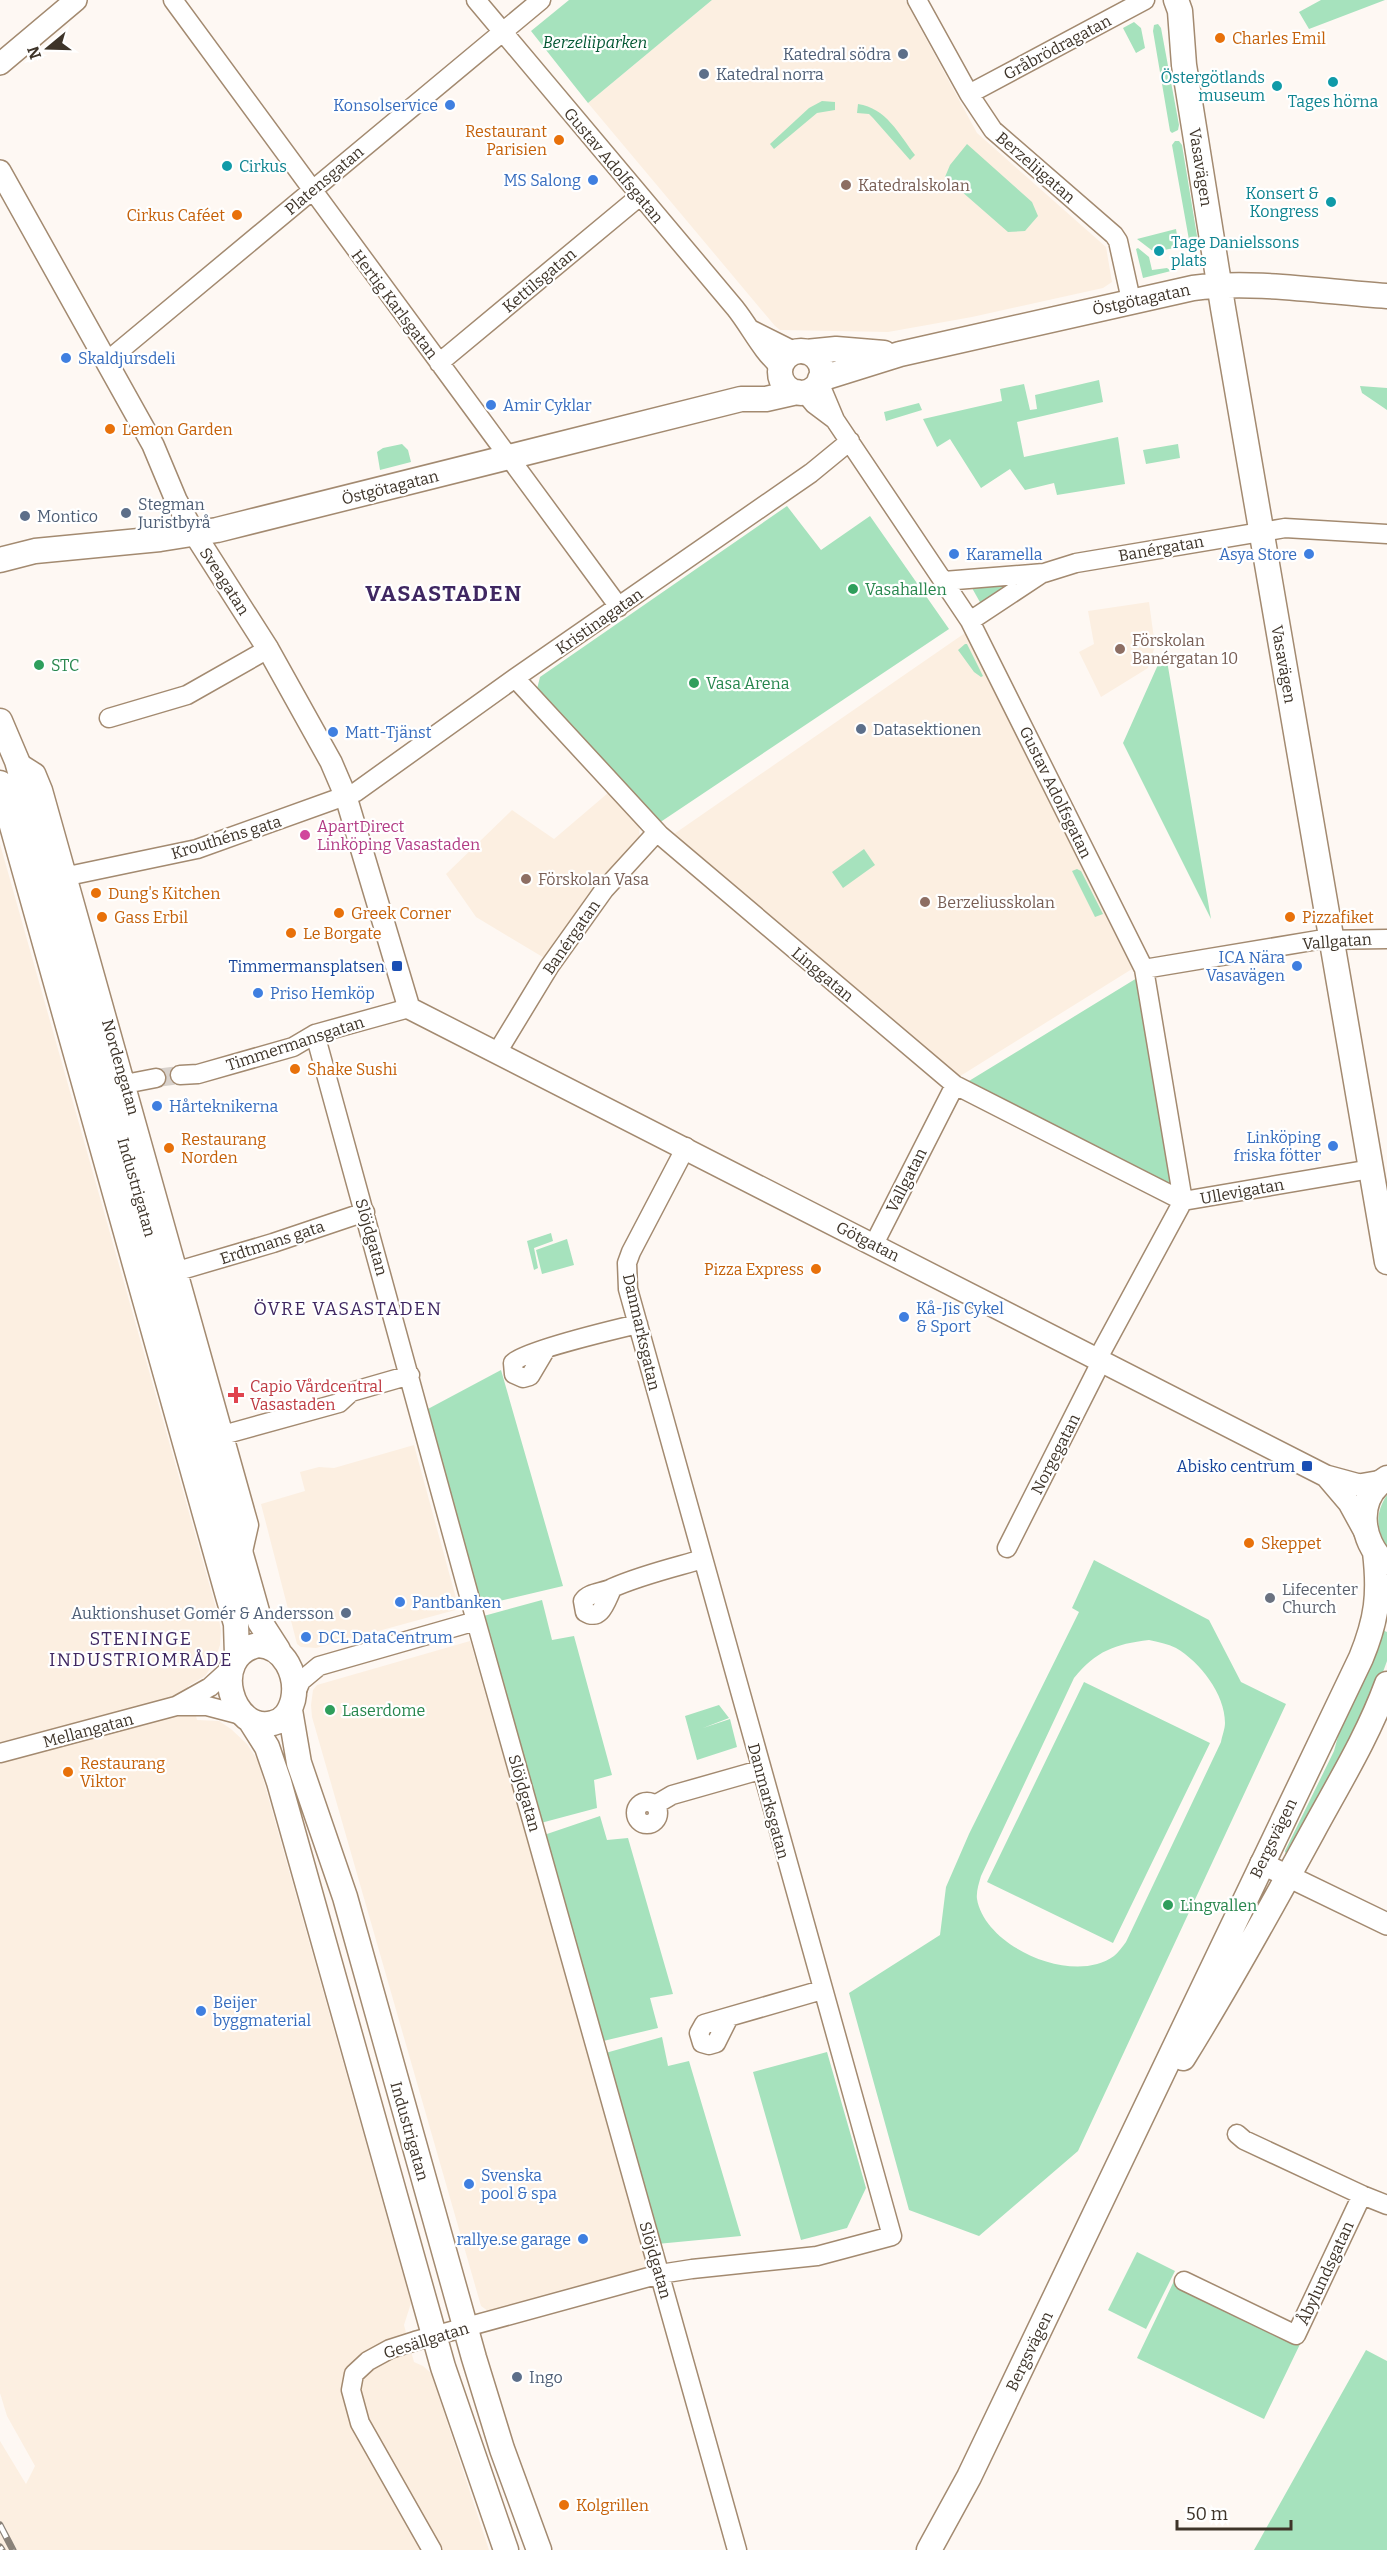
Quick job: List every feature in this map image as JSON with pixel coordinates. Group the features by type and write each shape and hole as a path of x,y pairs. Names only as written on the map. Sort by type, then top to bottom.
{"main road":[{"name":"Vasavägen","path":"1161,0 1184,65"},
{"name":"Vasavägen","path":"1176,0 1180,11 1184,65 1260,531 1387,1262"},
{"name":"Östgötagatan","path":"0,560 35,551 194,533 272,517 741,399 766,399 900,354 1131,300 1219,284 1387,296"},
{"name":"Östgötagatan","path":"741,399 756,390 791,360 836,350 900,354"},
{"path":"791,360 819,362 810,386 784,384 791,360"},
{"name":"Östgötagatan","path":"0,543 35,551"},
{"name":"Industrigatan","path":"0,721 17,761 260,1622 280,1653"},
{"name":"Industrigatan","path":"0,783 236,1624 234,1661"},
{"name":"Bergsvägen","path":"929,2550 969,2477 1369,1638 1379,1595 1377,1552 1364,1523 1365,1507 1371,1493 1384,1480"},
{"path":"258,1645 267,1645 280,1653 291,1672 292,1703 284,1718 270,1724 261,1724 247,1718 232,1692 230,1677 234,1661 246,1648 258,1645"},
{"name":"Bergsvägen","path":"1126,2150 1228,1984 1288,1877 1366,1733 1387,1684"},
{"name":"Industrigatan","path":"292,1703 299,1762 345,1897 465,2327 502,2450 539,2550"},
{"name":"Industrigatan","path":"247,1718 267,1747 279,1782 435,2336 468,2445 506,2550"}],"street":[{"path":"0,64 76,0"},
{"name":"Hertig Karlsgatan","path":"173,0 311,191 619,607"},
{"name":"Gustav Adolfsgatan","path":"476,0 752,330 791,360"},
{"name":"Platensgatan","path":"106,362 542,0"},
{"name":"Berzeliigatan","path":"918,0 982,116 999,136 1114,235 1118,241 1131,300"},
{"name":"Gråbrödragatan","path":"969,94 1145,0"},
{"name":"Sveagatan","path":"0,171 153,445 176,500 194,533 268,649 331,762 346,797 409,1008"},
{"name":"Kettilsgatan","path":"439,363 640,196"},
{"name":"Gustav Adolfsgatan","path":"810,386 850,441 970,621 1144,969 1183,1201"},
{"name":"Kristinagatan","path":"346,797 359,791 515,678 811,473 850,441"},
{"name":"Banérgatan","path":"970,621 1044,573 1076,562 1286,528 1387,534"},
{"name":"Banérgatan","path":"944,580 1044,573"},
{"path":"109,718 187,695 268,649"},
{"name":"Linggatan","path":"515,678 657,832 955,1084 1183,1201"},
{"name":"Nordengatan","path":"17,761 30,768 40,780 68,876 249,1525 247,1542 241,1558"},
{"name":"Krouthéns gata","path":"68,876 197,849 346,797"},
{"name":"Banérgatan","path":"498,1051 549,967 604,890 657,832"},
{"name":"Vallgatan","path":"1144,969 1331,938 1387,939"},
{"name":"Timmermansgatan","path":"180,1075 198,1074 293,1047 315,1034 409,1008"},
{"name":"Götgatan","path":"409,1008 498,1051 1326,1476 1359,1485 1384,1480"},
{"name":"Slöjdgatan","path":"315,1034 476,1621 737,2550"},
{"path":"125,1084 156,1078"},
{"name":"Vallgatan","path":"874,1244 955,1084"},
{"name":"Danmarksgatan","path":"660,2274 817,2256 892,2236 760,1770 628,1289 627,1263 686,1147"},
{"name":"Ullevigatan","path":"1100,1359 1183,1201 1371,1169"},
{"name":"Erdtmans gata","path":"178,1271 273,1243 365,1212"},
{"path":"546,1349 638,1324"},
{"name":"Norgegatan","path":"1007,1548 1100,1359"},
{"path":"223,1435 339,1403 351,1392 410,1375"},
{"name":"Götgatan","path":"1326,1476 1353,1509 1377,1552"},
{"path":"612,1589 627,1580 702,1559"},
{"path":"292,1703 301,1682 319,1666 476,1621"},
{"path":"280,1653 319,1666"},
{"name":"Mellangatan","path":"0,1753 176,1706 210,1687 234,1661"},
{"name":"Mellangatan","path":"176,1706 214,1708 247,1718"},
{"path":"655,1804 672,1795 760,1770"},
{"path":"1261,1863 1387,1924"},
{"path":"729,2017 822,1990"},
{"path":"1237,2134 1252,2145 1387,2205"},
{"name":"Åbylundsgatan","path":"1184,2281 1296,2335 1362,2195"},
{"name":"Gesällgatan","path":"432,2550 360,2423 351,2390 354,2374 368,2361 390,2349 660,2274"}],"shaded area":[{"name":"Katedralskolan","path":"712,0 905,0 977,133 1106,247 1112,282 1103,288 972,317 888,332 780,330 588,103"},
{"name":"Förskolan Banérgatan 10","path":"1149,602 1155,646 1148,668 1101,697 1079,652 1094,644 1088,611"},
{"name":"Berzeliusskolan","path":"965,633 1132,969 957,1078 674,834"},
{"name":"Förskolan Vasa","path":"608,793 639,827 640,840 546,959 476,917 446,874 512,810 554,839"},
{"path":"0,844 218,1615 221,1630 220,1645 214,1663 205,1676 188,1686 197,1720 219,1721 231,1729 247,1744 258,1761 411,2303 404,2325 414,2362 431,2373 489,2550 0,2550 0,2441 26,2484 35,2466 7,2416 0,2393"},
{"path":"414,1445 459,1609 316,1648 301,1647 297,1644 261,1504 305,1491 300,1472 319,1467 334,1468"},
{"path":"470,1641 651,2269 491,2313 481,2306 312,1717 311,1705 313,1690 317,1685"}],"green space":[{"name":"Berzeliiparken","path":"569,0 712,0 588,103 531,31"},
{"path":"1321,0 1385,0 1309,29 1299,12"},
{"path":"1134,22 1141,28 1145,48 1136,53 1123,28"},
{"path":"1158,24 1161,28 1179,125 1178,130 1172,133 1153,31 1154,25"},
{"path":"822,101 835,102 835,110 817,113 774,149 770,144 809,108"},
{"path":"858,104 868,106 884,116 915,155 910,160 869,114 857,113"},
{"path":"1175,141 1179,141 1182,145 1199,248 1197,253 1191,251 1172,145"},
{"path":"967,144 1032,202 1038,216 1025,231 1008,232 945,177 950,165"},
{"path":"1176,229 1179,247 1154,252 1137,239"},
{"path":"1138,248 1149,257 1152,270 1167,268 1171,271 1143,278 1136,249"},
{"path":"1099,380 1103,402 1017,422 1024,457 1118,437 1125,484 1057,495 1054,483 1025,490 1010,469 981,488 950,439 937,447 923,419 1002,401 1000,389 1024,384 1030,410 1037,409 1035,395"},
{"path":"1360,386 1387,388 1387,410 1362,393"},
{"path":"919,403 922,410 886,421 884,412"},
{"path":"402,444 408,450 411,462 380,470 377,452 383,448"},
{"path":"1178,444 1180,458 1146,464 1143,450"},
{"name":"Vasa Arena","path":"787,506 821,550 870,516 949,629 659,823 537,689 540,677"},
{"path":"1029,577 981,604 972,588"},
{"path":"965,644 983,676 974,672 958,650"},
{"path":"1165,649 1211,919 1123,743"},
{"path":"864,849 875,865 843,888 832,872"},
{"path":"1077,869 1081,871 1103,914 1095,917 1072,871"},
{"path":"1137,978 1172,1191 964,1084"},
{"path":"551,1233 553,1241 534,1248 538,1268 534,1270 527,1241"},
{"path":"567,1239 574,1265 542,1274 536,1250"},
{"path":"501,1370 563,1586 478,1606 426,1410"},
{"path":"1387,1495 1387,1547 1378,1521 1380,1508"},
{"name":"Lingvallen","path":"1094,1560 1209,1620 1241,1682 1286,1704 1078,2151 979,2236 909,2210 849,1993 940,1935 946,1887 969,1834 1079,1612 1072,1608","holes":["1149,1640 1163,1643 1185,1654 1210,1680 1224,1712 1225,1725 1221,1742 1126,1942 1118,1952 1097,1964 1076,1966 1055,1964 1033,1957 1013,1946 996,1932 984,1916 977,1899 981,1876 1074,1678 1090,1661 1107,1650"]},
{"path":"542,1600 552,1640 574,1636 612,1775 594,1780 597,1808 537,1824 480,1617"},
{"path":"1382,1630 1387,1632 1387,1661 1369,1710 1288,1856 1285,1851 1334,1751 1343,1718"},
{"path":"1084,1682 1210,1743 1113,1943 987,1882"},
{"path":"719,1705 729,1718 703,1728 730,1719 737,1747 697,1760 685,1716"},
{"path":"600,1816 607,1840 628,1838 673,1994 650,1998 658,2028 599,2042 544,1835"},
{"path":"662,2037 668,2066 689,2061 741,2236 657,2244 602,2054"},
{"path":"827,2052 866,2188 847,2228 801,2240 753,2072"},
{"path":"1137,2252 1175,2271 1146,2329 1108,2310"},
{"path":"1175,2279 1302,2340 1264,2419 1137,2358"},
{"path":"1366,2350 1387,2361 1387,2550 1254,2550"}],"tunnel":[{"path":"156,1078 180,1075"}],"railway":[{"path":"0,2525 13,2550"}],"place":[{"name":"Charles Emil","path":"1220,38"},
{"name":"Katedral södra","path":"903,54"},
{"name":"Katedral norra","path":"704,74"},
{"name":"Tages hörna","path":"1333,82"},
{"name":"Östergötlands museum","path":"1277,86"},
{"name":"Konsolservice","path":"450,105"},
{"name":"Restaurant Parisien","path":"559,140"},
{"name":"Cirkus","path":"227,166"},
{"name":"MS Salong","path":"593,180"},
{"name":"Katedralskolan","path":"846,185"},
{"name":"Konsert & Kongress","path":"1331,202"},
{"name":"Cirkus Caféet","path":"237,215"},
{"name":"Tage Danielssons plats","path":"1159,251"},
{"name":"Skaldjursdeli","path":"66,358"},
{"name":"Amir Cyklar","path":"491,405"},
{"name":"Lemon Garden","path":"110,429"},
{"name":"Stegman Juristbyrå","path":"126,513"},
{"name":"Montico","path":"25,516"},
{"name":"Karamella","path":"954,554"},
{"name":"Asya Store","path":"1309,554"},
{"name":"Vasahallen","path":"853,589"},
{"name":"Förskolan Banérgatan 10","path":"1120,649"},
{"name":"STC","path":"39,665"},
{"name":"Vasa Arena","path":"694,683"},
{"name":"Datasektionen","path":"861,729"},
{"name":"Matt-Tjänst","path":"333,732"},
{"name":"ApartDirect Linköping Vasastaden","path":"305,835"},
{"name":"Förskolan Vasa","path":"526,879"},
{"name":"Dung's Kitchen","path":"96,893"},
{"name":"Berzeliusskolan","path":"925,902"},
{"name":"Greek Corner","path":"339,913"},
{"name":"Gass Erbil","path":"102,917"},
{"name":"Pizzafiket","path":"1290,917"},
{"name":"Le Borgate","path":"291,933"},
{"name":"Timmermansplatsen","path":"397,966"},
{"name":"ICA Nära Vasavägen","path":"1297,966"},
{"name":"Priso Hemköp","path":"258,993"},
{"name":"Shake Sushi","path":"295,1069"},
{"name":"Hårteknikerna","path":"157,1106"},
{"name":"Linköping friska fötter","path":"1333,1146"},
{"name":"Restaurang Norden","path":"169,1148"},
{"name":"Pizza Express","path":"816,1269"},
{"name":"Kå-Jis Cykel & Sport","path":"904,1317"},
{"name":"Capio Vårdcentral Vasastaden","path":"236,1395"},
{"name":"Abisko centrum","path":"1307,1466"},
{"name":"Skeppet","path":"1249,1543"},
{"name":"Lifecenter Church","path":"1270,1598"},
{"name":"Pantbanken","path":"400,1602"},
{"name":"Auktionshuset Gomér & Andersson","path":"346,1613"},
{"name":"DCL DataCentrum","path":"306,1637"},
{"name":"Laserdome","path":"330,1710"},
{"name":"Restaurang Viktor","path":"68,1772"},
{"name":"Lingvallen","path":"1168,1905"},
{"name":"Beijer byggmaterial","path":"201,2011"},
{"name":"Svenska pool & spa","path":"469,2184"},
{"name":"rallye.se garage","path":"583,2239"},
{"name":"Ingo","path":"517,2377"},
{"name":"Kolgrillen","path":"564,2505"}],"district":[{"name":"VASASTADEN","path":"444,593"},
{"name":"ÖVRE VASASTADEN","path":"348,1309"},
{"name":"STENINGE INDUSTRIOMRÅDE","path":"141,1649"}]}
